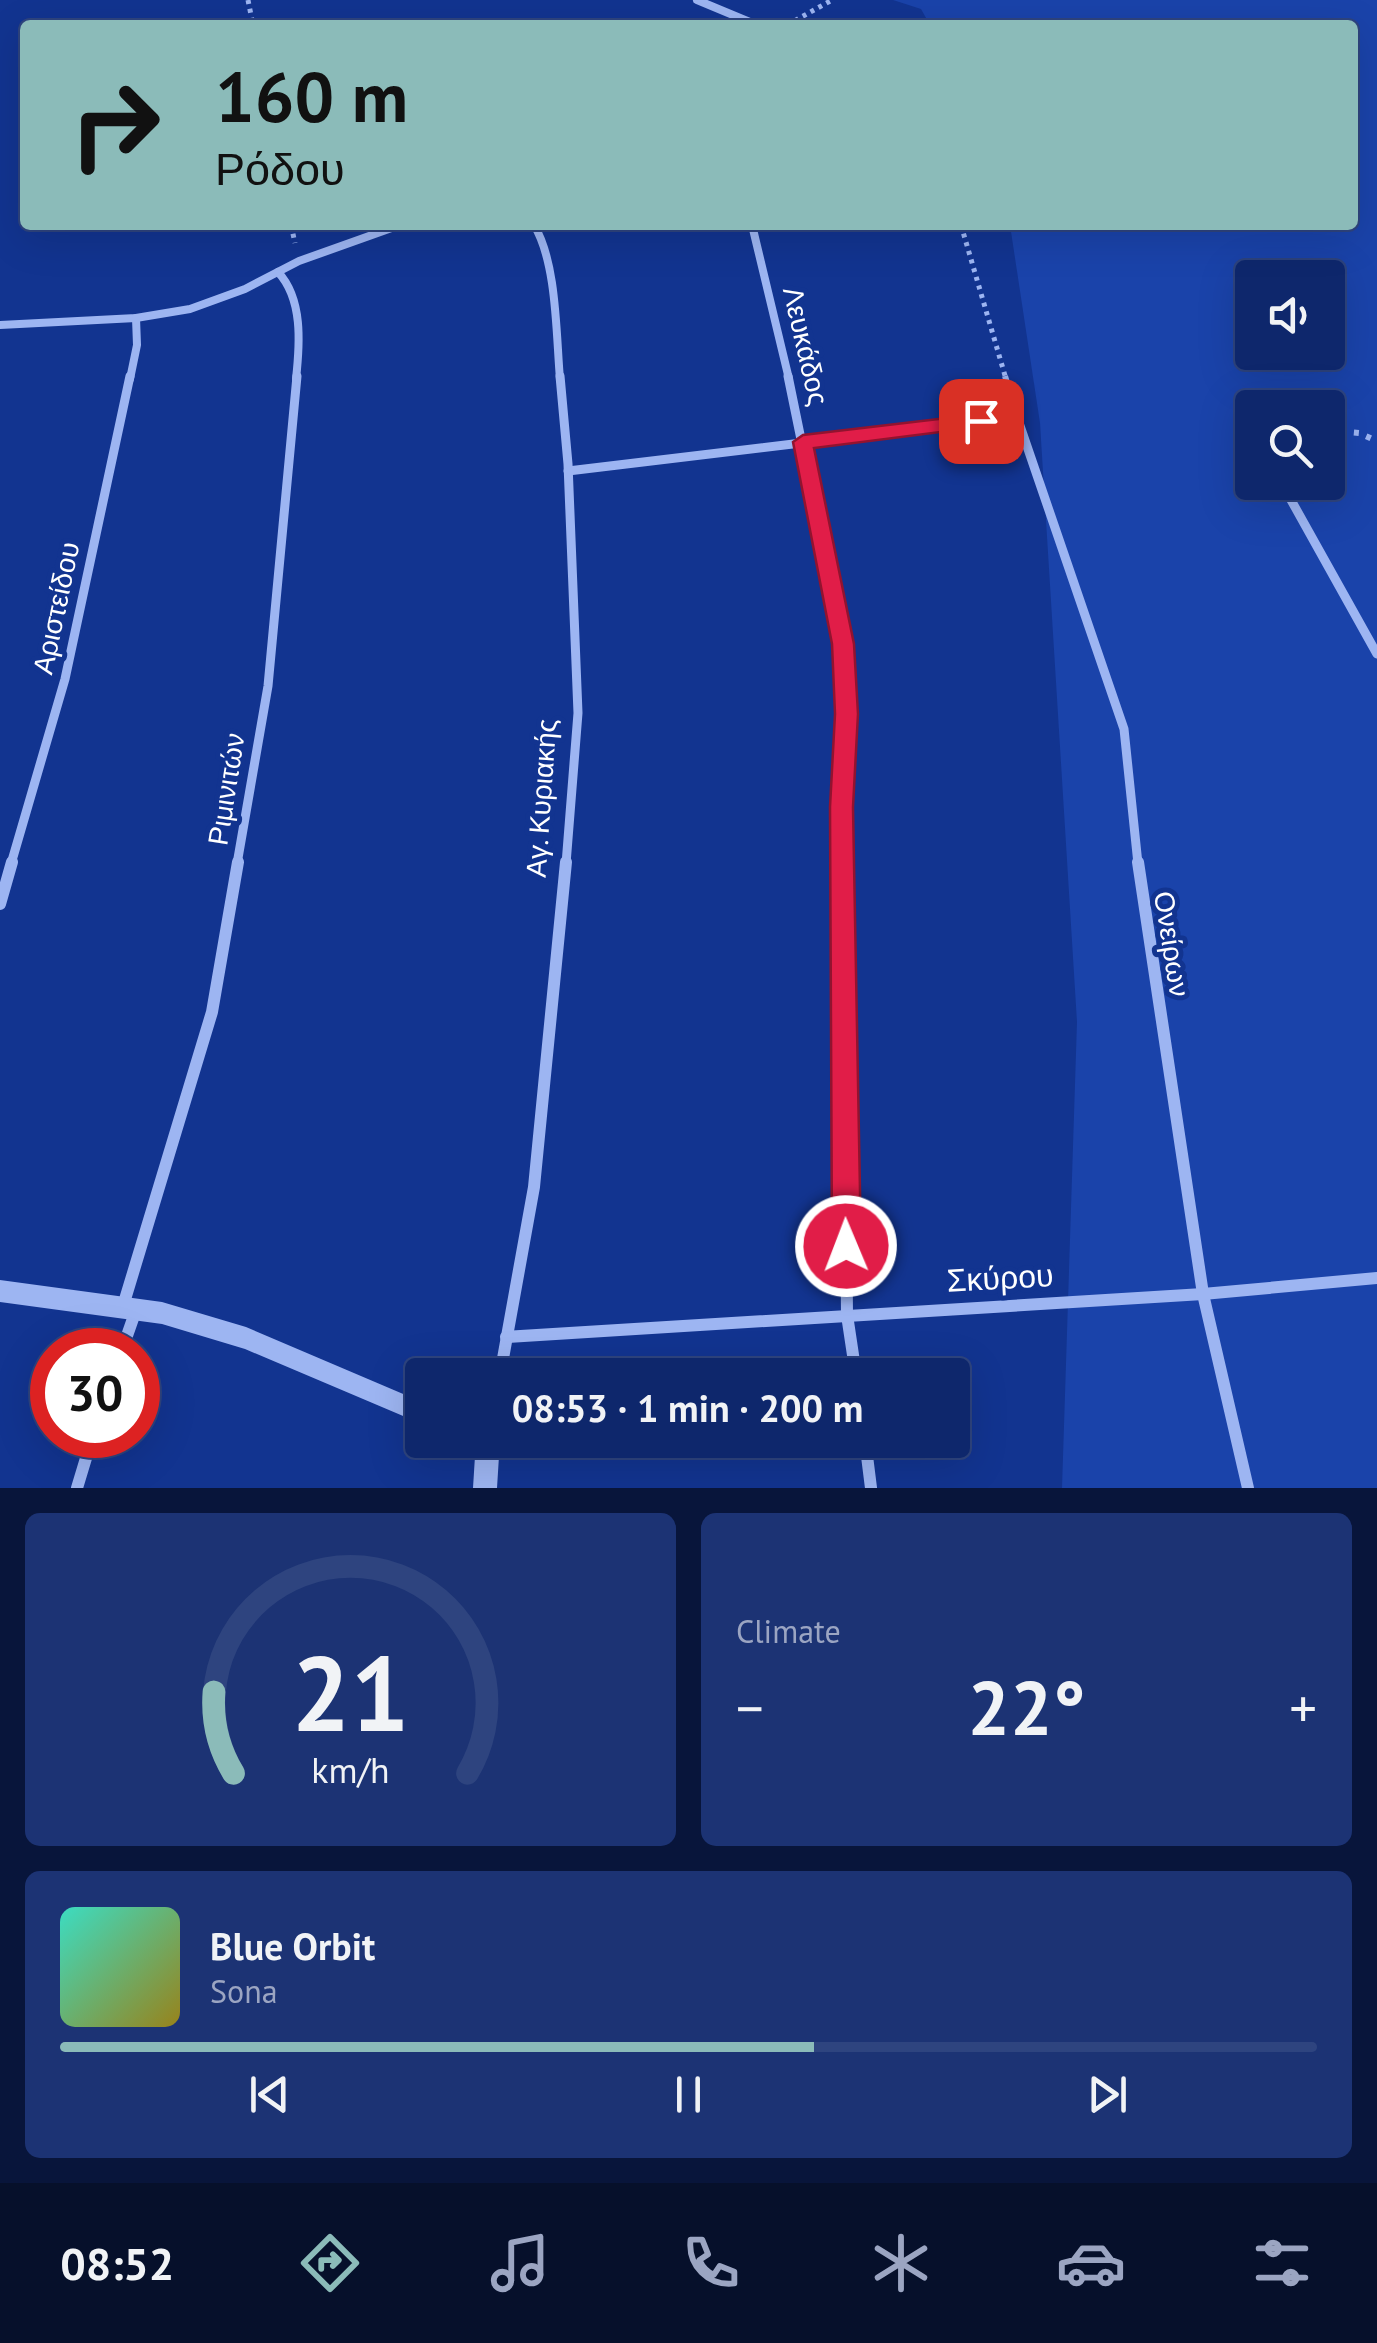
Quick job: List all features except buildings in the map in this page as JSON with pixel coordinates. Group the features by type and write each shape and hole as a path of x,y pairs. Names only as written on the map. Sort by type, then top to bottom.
{"street":[{"path":"697,0 746,20"},
{"path":"0,325 136,318 190,310 387,230"},
{"name":"Αγ. Κυριακής","path":"503,1358 534,1187 558,966 578,712 568,472 554,300 537,230"},
{"name":"Λευκάδος","path":"753,230 803,442 843,644 847,1315 853,1358"},
{"name":"Ριμινιτών","path":"126,1328 212,1012 268,686 300,351 293,288 278,272"},
{"name":"Αριστείδου","path":"0,904 65,679 137,344 136,318"},
{"path":"568,472 1017,416"},
{"name":"Ονείρων","path":"1017,416 1124,729 1136,850 1203,1294 1248,1488"},
{"path":"1291,500 1377,654"},
{"name":"Σκύρου","path":"506,1337 1203,1294 1377,1278"},
{"path":"0,1291 162,1313 246,1338 405,1406"},
{"path":"76,1488 86,1458"},
{"path":"485,1488 487,1458"},
{"path":"867,1458 871,1488"}],"path":[{"path":"796,20 832,0"},
{"path":"963,230 1017,416"},
{"path":"1345,432 1377,441"}],"shaded area":[{"path":"893,0 1377,0 1377,1488 1062,1488 1077,1022 1040,423 1011,230 1358,230 1358,20 927,20 921,9"}],"route":[{"path":"846,1246 843,644 803,442 981,421"}]}
